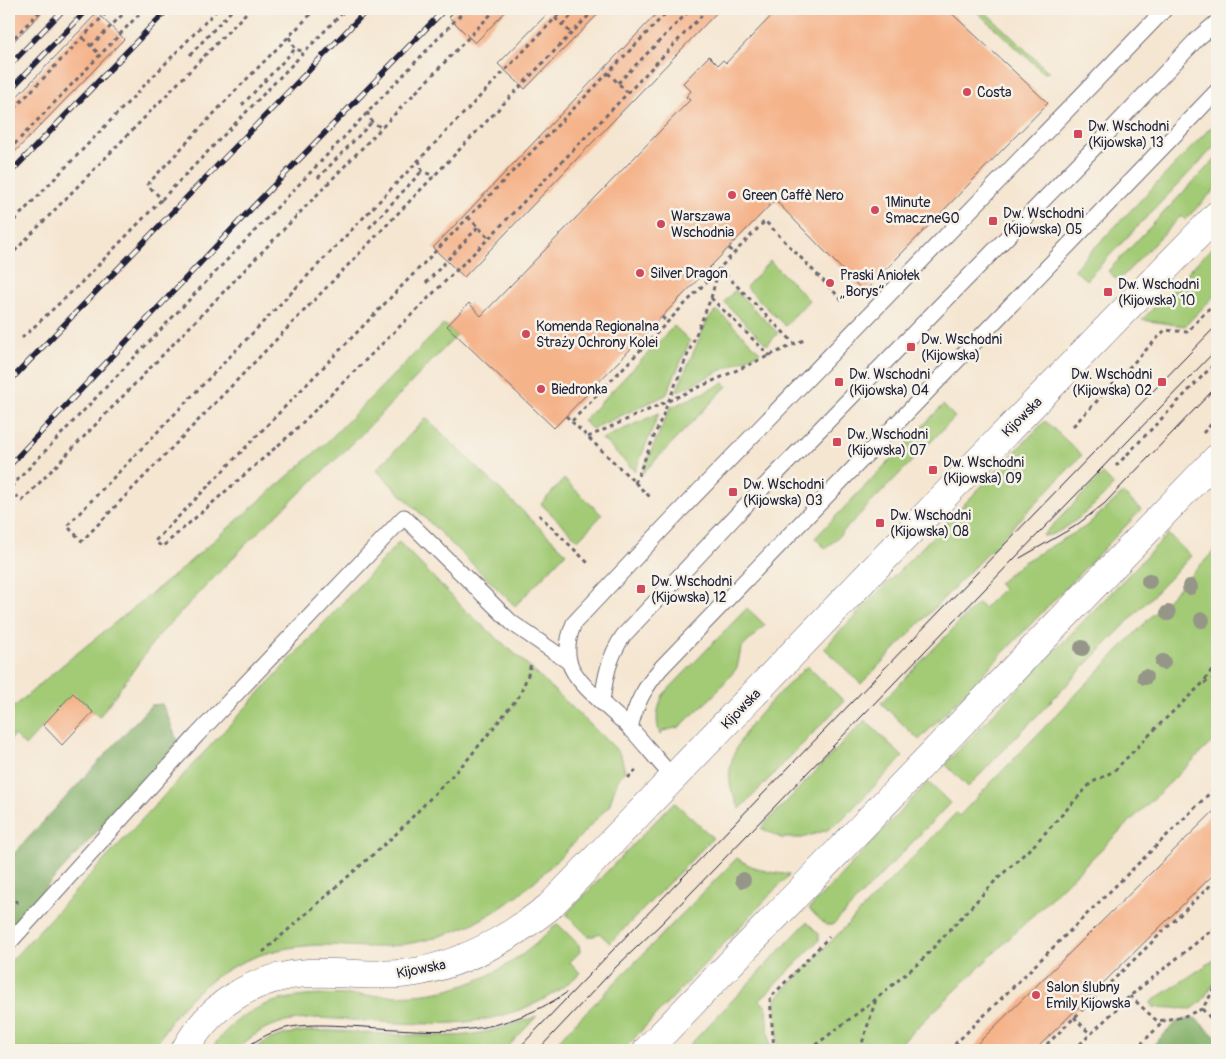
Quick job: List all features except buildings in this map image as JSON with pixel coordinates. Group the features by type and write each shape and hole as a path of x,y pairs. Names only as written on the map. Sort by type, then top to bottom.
{"street":[{"name":"Kijowska","path":"185,1050 209,1016 228,1000 256,985 283,977 308,973 396,975 448,965 497,943 549,907 1217,215"},
{"path":"647,1050 1217,458"}],"lane":[{"path":"674,778 630,729 577,678 569,662 569,634 574,624 672,519 1165,9"},
{"path":"602,702 610,659 623,636 747,504 1092,150 1197,39 1217,22"},
{"path":"630,729 637,704 646,685 661,668 1217,91"},
{"path":"9,943 197,735 404,517 512,623 569,662"}],"path":[{"path":"9,44 42,9"},
{"path":"9,114 110,9"},
{"path":"91,46 128,9"},
{"path":"9,150 144,9"},
{"path":"9,226 218,9"},
{"path":"190,55 233,9"},
{"path":"9,257 250,9"},
{"path":"162,199 148,185 316,9"},
{"path":"22,338 80,284 346,9"},
{"path":"466,9 9,489 22,502 496,9"},
{"path":"564,9 67,526 82,541 594,9"},
{"path":"562,25 578,9"},
{"path":"670,9 155,541 162,547 291,434 489,238 708,9"},
{"path":"618,83 691,9"},
{"path":"555,18 571,33"},
{"path":"289,36 295,49 305,52"},
{"path":"82,38 100,55"},
{"path":"242,105 295,49"},
{"path":"608,73 627,92"},
{"path":"367,112 372,122 382,128"},
{"path":"318,178 372,122"},
{"path":"419,160 422,171"},
{"path":"422,171 434,176"},
{"path":"369,228 422,171"},
{"path":"468,218 489,238"},
{"path":"572,422 765,221 843,300"},
{"path":"426,283 478,227"},
{"path":"729,248 734,253"},
{"path":"635,483 711,298 719,268"},
{"path":"719,268 795,344"},
{"path":"711,298 770,356"},
{"path":"1073,426 1165,330 1187,332 1217,300"},
{"path":"662,317 667,322"},
{"path":"588,437 804,340"},
{"path":"1116,466 1217,361"},
{"path":"566,416 651,498"},
{"path":"539,515 588,563"},
{"path":"809,1050 876,999 921,961 996,880 1035,844 1092,783 1114,771 1203,683 1217,662"},
{"path":"256,958 396,834 468,759 520,695 531,663"},
{"path":"1203,683 1217,677"},
{"path":"949,1050 1217,786"},
{"path":"1041,1050 1217,880"},
{"path":"1074,1050 1130,996 1217,926"},
{"path":"774,1050 770,998 829,937"},
{"path":"1130,996 1157,1021 1182,1017 1202,1009 1217,984"},
{"path":"860,1050 876,999"},
{"path":"1202,1009 1217,1024"},
{"path":"1074,1017 1090,1034"},
{"path":"1135,1050 1166,1019"}],"green space":[{"path":"974,9 982,9 1049,72 1044,73"},
{"path":"1217,121 1217,144 1086,280 1074,269"},
{"path":"1217,157 1217,187 1185,220 1181,216 1118,281 1108,271"},
{"path":"1217,242 1217,293 1185,326 1142,320"},
{"path":"770,261 809,300 785,326 746,287"},
{"path":"735,290 778,333 767,345 724,302"},
{"path":"717,310 760,352 676,392 708,319"},
{"path":"444,324 457,335 350,446 250,540 159,635 99,717 73,694 25,746 14,735 9,741 9,711 178,572 326,443"},
{"path":"674,326 690,341 666,395 592,429 583,421"},
{"path":"724,383 727,386 641,475 670,408"},
{"path":"943,405 955,417 826,549 815,538"},
{"path":"659,413 635,471 602,439"},
{"path":"426,418 566,553 515,606 376,470"},
{"path":"1045,421 1082,455 861,684 824,648"},
{"path":"1103,474 1114,485 1108,492 1091,508 1060,531 1042,536"},
{"path":"564,479 602,515 578,540 541,504"},
{"path":"1123,493 1141,510 919,740 881,703 978,603 984,608 1003,589 998,583 1022,563 1085,527"},
{"path":"1168,534 1191,556 968,787 945,764"},
{"path":"399,542 467,612 521,659 615,748 621,756 625,771 617,783 609,806 539,878 520,894 478,921 455,931 400,945 381,947 305,946 278,950 252,958 216,977 197,992 170,1023 154,1050 9,1050 9,963"},
{"path":"1217,548 1217,737 894,1050 778,1050 775,999 956,813 959,816"},
{"path":"747,608 765,625 741,649 737,668 712,697 679,727 663,731 660,735 657,715 663,695"},
{"path":"807,666 844,701 740,809 731,788 730,771 734,754 754,721"},
{"path":"162,704 178,743 9,928 9,859 151,705"},
{"path":"865,720 903,757 840,821 827,830 802,838 781,838 761,828"},
{"path":"928,782 950,803 833,925 826,925 809,909"},
{"path":"674,802 713,838 610,943 599,933 594,936 588,936 567,915 568,912"},
{"path":"737,858 762,870 790,874 623,1050 549,1050"},
{"path":"807,922 819,934 819,940 760,1000 767,1008 770,1050 685,1050"},
{"path":"558,924 579,945 580,952 570,962 580,973 551,995 520,1010 488,1019 455,1023 421,1024 317,1018 297,1020 266,1028 234,1050 211,1050 234,1023 262,1006 291,998 323,995 390,996 423,994 465,985 486,977 514,960"},
{"path":"1217,958 1217,979 1201,1002 1192,1009 1153,1007 1151,1002"},
{"path":"537,1016 505,1050 253,1050 279,1036 308,1031 460,1036 494,1030"},
{"path":"1195,1018 1217,1038 1217,1047 1214,1050 1148,1050 1178,1021"}],"tram line":[{"path":"517,1050 1217,325"},
{"path":"538,1050 616,967 661,924 1217,349"},
{"path":"1020,558 1074,527 1104,504 1217,386"},
{"path":"243,1050 272,1033 298,1026 334,1025 404,1030 473,1029 515,1019 554,1001 566,993"}],"railway":[{"path":"9,66 64,9"},
{"path":"9,91 88,9"},
{"path":"9,174 168,9"},
{"path":"9,382 368,9"},
{"path":"9,466 251,209 445,9"}],"place":[{"name":"Costa","path":"967,92"},
{"name":"Dw. Wschodni (Kijowska) 13","path":"1078,134"},
{"name":"Green Caffè Nero","path":"732,195"},
{"name":"1Minute SmaczneGO","path":"875,210"},
{"name":"Dw. Wschodni (Kijowska) 05","path":"993,221"},
{"name":"Warszawa Wschodnia","path":"661,224"},
{"name":"Silver Dragon","path":"640,273"},
{"name":"Praski Aniołek „Borys”","path":"830,283"},
{"name":"Dw. Wschodni (Kijowska) 10","path":"1108,292"},
{"name":"Komenda Regionalna Straży Ochrony Kolei","path":"526,334"},
{"name":"Dw. Wschodni (Kijowska)","path":"911,347"},
{"name":"Dw. Wschodni (Kijowska) 04","path":"839,382"},
{"name":"Dw. Wschodni (Kijowska) 02","path":"1162,382"},
{"name":"Biedronka","path":"541,389"},
{"name":"Dw. Wschodni (Kijowska) 07","path":"837,442"},
{"name":"Dw. Wschodni (Kijowska) 09","path":"933,470"},
{"name":"Dw. Wschodni (Kijowska) 03","path":"733,492"},
{"name":"Dw. Wschodni (Kijowska) 08","path":"880,523"},
{"name":"Dw. Wschodni (Kijowska) 12","path":"641,589"},
{"name":"Salon ślubny Emily Kijowska","path":"1036,995"}]}
